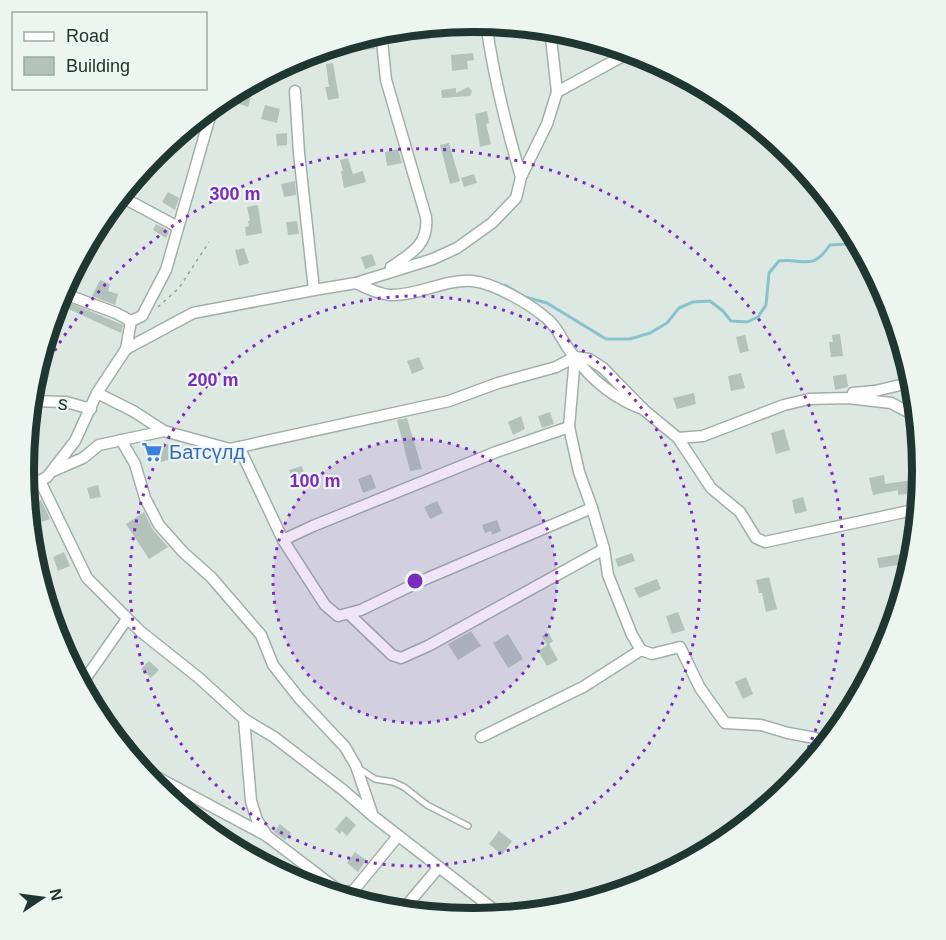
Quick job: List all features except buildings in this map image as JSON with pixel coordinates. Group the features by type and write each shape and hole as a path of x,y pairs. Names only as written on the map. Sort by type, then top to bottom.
{"street":[{"path":"488,32 503,116 521,177"},
{"path":"126,349 193,313 356,283 433,259 457,248 492,223 516,198 521,177 547,124 557,92 551,39"},
{"path":"379,275 413,250 424,239 427,230 426,217 386,80 382,41"},
{"path":"557,92 620,57"},
{"path":"295,91 299,153 314,290"},
{"path":"130,321 142,316 166,270 209,120"},
{"path":"127,200 178,227"},
{"path":"356,283 391,295 452,282 471,281 486,284 507,294 547,318 558,331 567,349 575,357 569,427 579,472 604,549 608,575 632,635 641,650 652,654 680,647 700,688 725,723 761,725 819,740"},
{"path":"71,296 116,313 130,321"},
{"path":"34,484 50,473 75,441 98,393 126,349 130,321"},
{"path":"98,393 133,411 164,431 230,449 449,401 498,383 556,367 575,357 589,359 603,368 644,410 678,438 711,488 740,512 756,538 765,542 910,510"},
{"path":"845,398 851,394 903,384"},
{"path":"678,438 703,436 763,412 809,399 845,398 891,403 908,412"},
{"name":"s","path":"40,401 66,402 91,409"},
{"path":"283,540 496,452 569,427"},
{"path":"50,473 82,458 99,445 164,431"},
{"path":"121,440 135,464 145,498 159,525 183,552 212,577 261,635 273,665 299,698 345,747 356,766 373,816"},
{"path":"239,447 283,540 325,604 338,616 349,614 592,507"},
{"path":"40,481 87,578 127,619 244,718 318,770 398,836 492,908"},
{"path":"349,614 392,655 402,658 604,549"},
{"path":"86,675 127,619"},
{"path":"481,736 583,687 641,650"},
{"path":"244,718 250,801 257,820 267,836"},
{"path":"162,779 267,836 331,885"},
{"path":"350,891 354,890 398,836"},
{"path":"407,904 439,867"}],"lane":[{"path":"356,766 375,779 393,782 404,787 428,806 468,826"}],"path":[{"path":"157,308 179,288 209,242"}],"waterway":[{"path":"505,285 525,297 547,303 606,339 630,339 650,333 667,323 679,308 693,302 710,301 731,321 747,322 758,317 766,305 769,273 779,261 813,261 830,245 850,246"}],"place":[{"name":"Батсүлд","path":"152,452"}]}
